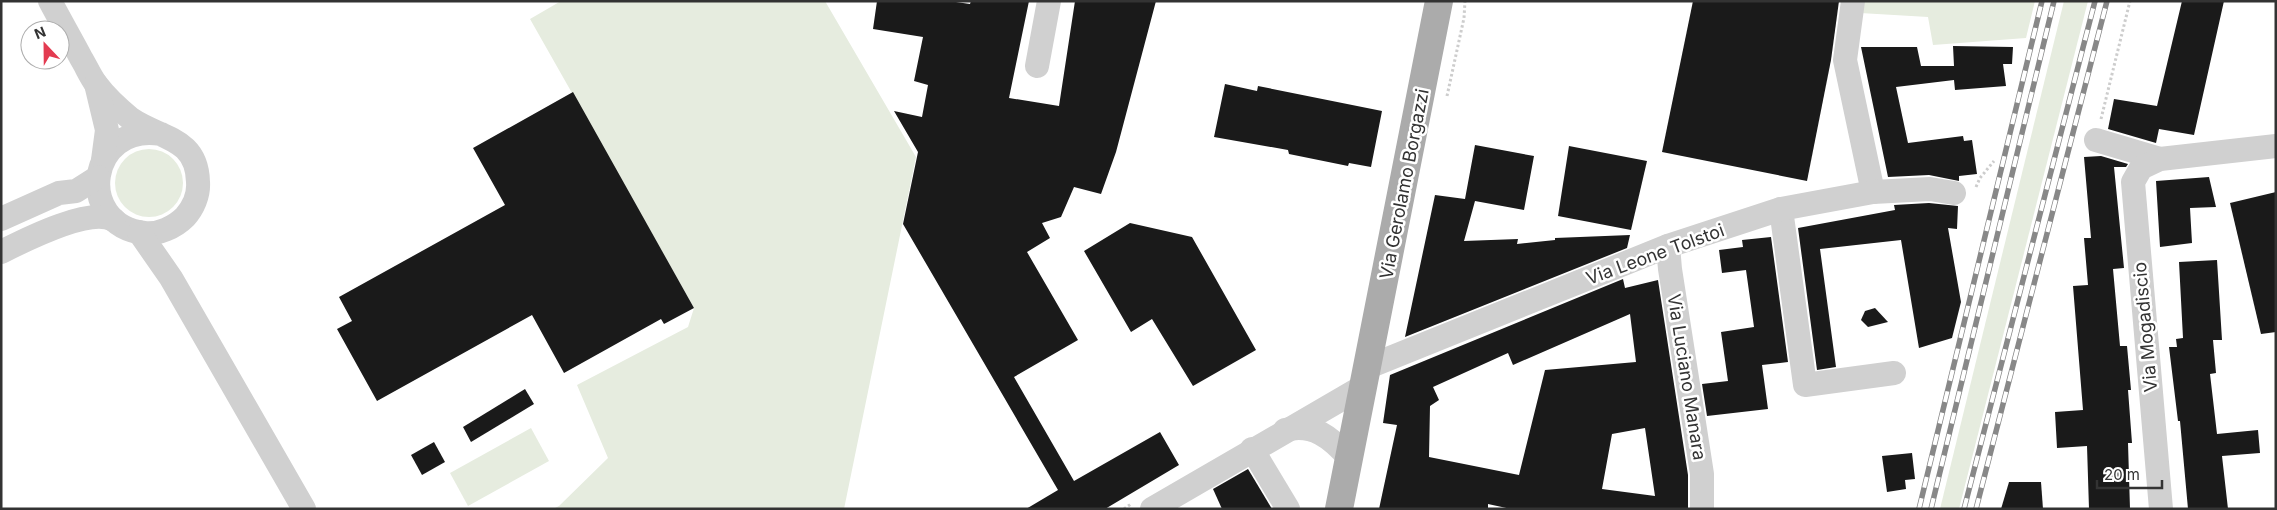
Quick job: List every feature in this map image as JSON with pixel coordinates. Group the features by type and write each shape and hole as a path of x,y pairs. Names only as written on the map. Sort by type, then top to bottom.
{"main road":[{"name":"Via Gerolamo Borgazzi","path":"1338,509 1366,376 1457,3"}],"street":[{"path":"50,1 96,84 107,130 100,168 100,199 114,220"},
{"path":"1037,66 1049,1"},
{"path":"1853,1 1845,60 1873,192"},
{"path":"96,84 132,119 181,144 196,166 197,194 174,243 171,259 171,278"},
{"path":"1,219 59,193 76,191 100,168 109,150 127,136 144,132 161,134"},
{"path":"2096,140 2160,159 2276,146"},
{"name":"Via Mogadiscio","path":"2160,159 2141,168 2133,182 2161,509"},
{"name":"Via Leone Tolstoi","path":"1152,509 1285,430 1366,376 1668,246 1781,209 1873,192 1930,189 1954,193"},
{"path":"1781,209 1805,385 1894,373"},
{"path":"1,252 53,229 84,219 103,216 114,220 125,228 139,232 157,232 172,227 186,215"},
{"path":"139,232 171,278 304,509"},
{"name":"Via Luciano Manara","path":"1668,246 1702,474 1702,509"},
{"path":"1285,430 1302,426 1313,430 1334,442 1349,458"},
{"path":"1252,449 1288,509"}],"path":[{"path":"2096,140 2130,1"},
{"path":"1954,193 1968,192 1976,188 1980,178 1994,161"}],"shaded area":[{"path":"561,1 825,1 916,157 844,509 553,509 559,506 608,458 577,385 688,327 694,308 530,19"},
{"path":"1865,1 2035,1 2026,38 1933,45 1928,17 1860,13"},
{"path":"2064,1 2088,1 1959,509 1940,509"},
{"path":"156,149 168,155 177,164 183,176 181,196 173,207 156,217 142,217 125,207 117,196 115,176 125,159 136,151"},
{"path":"531,428 549,461 468,506 450,473"}],"building":[{"path":"877,1 949,1 970,4 971,1 1029,1 1009,98 1059,106 1075,1 1156,1 1116,152 1101,194 1074,187 1061,217 1042,223 1050,238 1027,252 1078,340 1014,377 1074,481 1160,432 1179,465 1105,509 1026,509 1058,490 903,224 918,152 894,111 922,117 928,85 914,81 923,37 873,29"},
{"path":"1693,1 1839,1 1831,60 1807,181 1662,152"},
{"path":"2182,1 2224,1 2194,135 2159,129 2156,143 2108,129 2114,99 2157,106"},
{"path":"1953,46 2013,47 2012,64 2003,64 2006,86 1955,90 1954,80 1896,87 1908,143 1963,136 1964,141 1972,140 1977,174 1959,176 1959,181 1929,175 1888,177 1861,47 1917,47 1921,66 1954,66"},
{"path":"1225,84 1257,91 1258,86 1382,111 1371,167 1349,163 1348,166 1289,154 1288,150 1214,137"},
{"path":"573,92 694,308 664,324 661,319 564,373 532,315 377,401 337,329 352,321 339,297 505,205 473,148"},
{"path":"1475,145 1534,156 1524,210 1475,201 1464,241 1518,239 1517,244 1555,240 1555,238 1630,235 1627,248 1405,337 1435,195 1465,199"},
{"path":"1569,146 1647,161 1631,230 1558,216"},
{"path":"2101,156 2128,164 2126,167 2114,167 2124,268 2113,269 2120,346 2127,346 2131,390 2128,390 2132,443 2128,443 2130,509 2089,509 2087,446 2057,448 2055,412 2083,410 2073,286 2088,285 2084,238 2091,238 2084,157"},
{"path":"2209,177 2216,207 2190,208 2192,243 2160,247 2156,181"},
{"path":"2276,192 2276,332 2261,334 2230,203"},
{"path":"1929,203 1958,206 1957,229 1948,228 1961,302 1952,338 1919,348 1901,240 1820,249 1836,367 1817,370 1798,228 1895,210 1894,205"},
{"path":"1130,223 1192,237 1256,350 1193,386 1152,319 1131,332 1084,251"},
{"path":"1771,237 1788,362 1762,365 1768,409 1707,416 1702,384 1728,381 1721,332 1754,327 1746,270 1722,273 1719,250 1743,247 1742,240"},
{"path":"2217,260 2222,340 2213,340 2216,373 2210,374 2217,434 2258,430 2260,453 2222,456 2228,509 2188,509 2180,421 2178,421 2169,347 2177,347 2176,339 2183,338 2179,262"},
{"path":"1623,279 1625,288 1658,280 1688,475 1688,509 1511,509 1488,504 1488,509 1379,509 1397,425 1383,423 1390,375","holes":["1630,314 1636,362 1545,370 1519,475 1429,457 1430,406 1439,400 1433,387 1508,353 1513,365","1645,428 1655,496 1602,489 1612,434"]},
{"path":"1875,308 1888,322 1868,327 1861,320 1865,311"},
{"path":"525,389 534,404 471,442 463,427"},
{"path":"434,442 445,462 422,475 411,455"},
{"path":"1912,453 1915,479 1905,480 1906,489 1887,492 1882,456"},
{"path":"1248,469 1272,509 1222,509 1213,489"},
{"path":"2009,482 2041,482 2043,509 2001,509"}],"railway":[{"path":"1919,509 2042,1"},
{"path":"1931,509 2054,1"},
{"path":"1964,509 2095,1"},
{"path":"1976,509 2107,1"}]}
